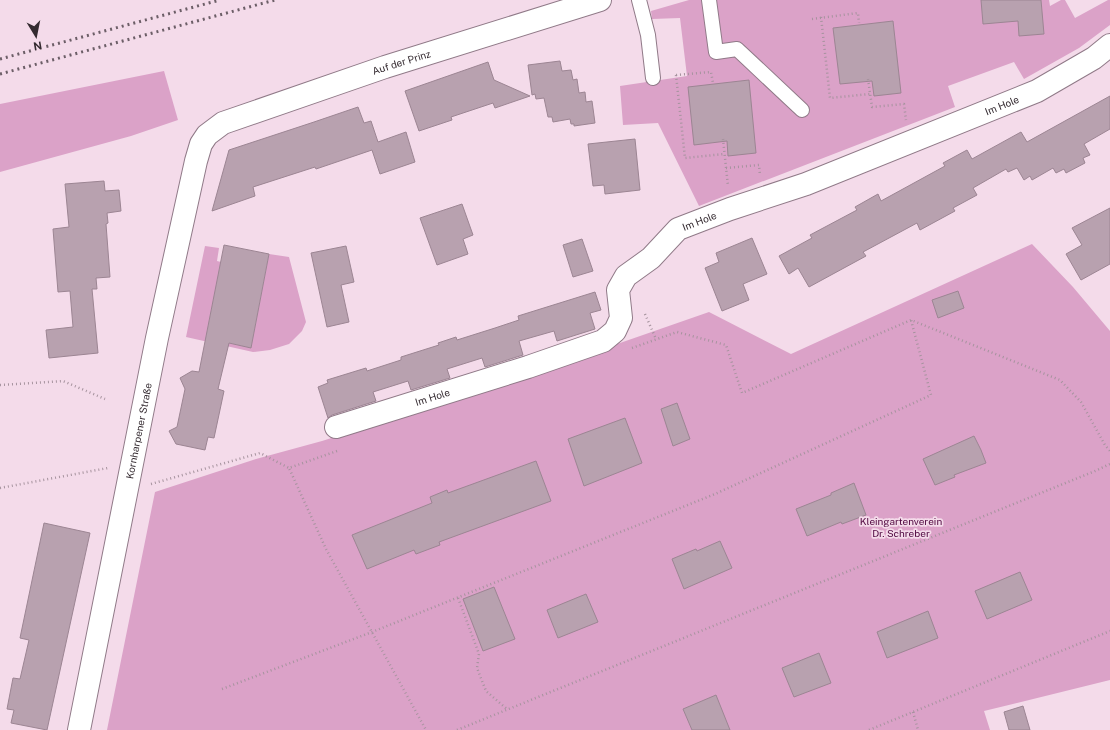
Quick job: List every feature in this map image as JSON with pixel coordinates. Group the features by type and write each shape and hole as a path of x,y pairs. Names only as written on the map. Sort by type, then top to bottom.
{"street":[{"name":"Auf der Prinz","path":"207,135 223,123 386,67 600,0"},
{"name":"Im Hole","path":"336,427 528,367 603,341 615,332 621,318 618,290 626,276 651,258 678,229 730,209 806,184 1037,91 1094,58 1110,45"},
{"name":"Kornharpener Straße","path":"79,730 157,338 196,161 201,144 207,135"}],"lane":[{"path":"639,0 648,35 653,78"},
{"path":"709,0 716,52 737,50 802,110"}],"path":[{"path":"812,18 858,13 859,23"},
{"path":"821,18 830,98 870,94"},
{"path":"713,83 711,72 676,75 685,158 724,154"},
{"path":"868,79 872,107 904,104 908,142"},
{"path":"723,139 728,190"},
{"path":"726,168 759,165 762,198"},
{"path":"645,314 656,340"},
{"path":"222,689 458,598 714,494 932,395 911,320"},
{"path":"626,350 677,332 726,345 742,392 911,320 1060,380 1082,402 1105,445 1110,451"},
{"path":"0,385 63,382 105,399"},
{"path":"288,468 343,449"},
{"path":"127,485 150,485 260,453 288,468 326,549 426,730"},
{"path":"0,488 131,463"},
{"path":"457,730 1095,472 1110,464"},
{"path":"458,598 479,654 477,668 486,691 508,710"},
{"path":"869,730 1110,631"},
{"path":"913,712 918,730"}],"green space":[{"path":"689,0 1049,0 1050,6 1061,0 1065,0 1075,18 1110,0 1110,25 1079,48 1024,79 1014,62 948,86 955,107 699,206 658,123 623,125 620,86 687,76 680,18 652,19 651,11"},
{"path":"164,71 178,120 131,136 0,172 0,104"},
{"name":"Kleingartenverein Dr. Schreber","path":"1032,244 1073,287 1110,331 1110,680 984,711 990,730 107,730 155,492 256,459 322,441 502,384 709,312 791,354"},
{"path":"205,246 219,248 217,261 221,262 206,339 251,347 269,254 289,257 306,322 302,331 289,344 270,350 253,352 186,337"}],"building":[{"path":"981,0 1041,0 1044,34 1019,36 1018,21 983,24"},
{"path":"893,21 901,93 874,96 872,81 840,84 833,28"},
{"path":"560,61 562,71 571,70 573,80 577,79 579,93 585,92 586,102 592,101 595,123 574,126 574,124 571,124 570,119 553,122 552,117 548,117 544,98 536,99 535,94 532,95 528,65"},
{"path":"488,62 494,80 530,96 495,108 493,103 451,117 452,120 419,131 405,91"},
{"path":"749,80 756,153 728,156 727,141 694,145 688,87"},
{"path":"1110,96 1110,129 1084,144 1090,155 1083,158 1085,163 1066,173 1064,169 1056,173 1053,168 1032,180 1030,176 1024,180 1017,168 1008,172 1006,169 973,188 977,195 953,208 955,211 920,230 917,223 863,252 866,256 809,287 798,268 789,274 779,256 812,238 810,235 857,210 855,207 878,194 881,201 945,166 943,163 967,150 972,159 1021,132 1027,142"},
{"path":"358,107 364,123 371,121 378,142 406,132 415,162 380,174 372,150 316,169 315,167 253,187 255,196 212,211 229,150"},
{"path":"635,139 640,190 605,194 604,185 593,186 588,144"},
{"path":"104,181 105,191 119,190 121,211 107,213 108,223 106,224 110,277 96,278 97,289 92,289 98,353 49,358 46,330 73,327 70,291 58,292 53,229 69,227 65,184"},
{"path":"462,204 473,235 463,239 468,254 437,265 420,218"},
{"path":"1110,208 1110,264 1081,280 1066,254 1082,245 1072,228"},
{"path":"752,238 767,274 743,284 749,300 722,311 705,268 719,262 716,253"},
{"path":"582,239 593,271 573,277 563,245"},
{"path":"224,245 269,254 251,348 229,343 218,389 224,391 214,438 208,437 205,450 176,444 169,431 177,427 185,389 180,378 192,371 199,372"},
{"path":"346,246 354,282 341,285 349,322 327,327 311,253"},
{"path":"958,291 964,308 938,318 932,300"},
{"path":"595,292 601,310 590,313 595,329 557,341 554,331 519,341 523,355 485,367 482,358 447,369 450,378 411,390 408,381 373,392 376,401 332,415 328,418 318,387 328,383 327,380 366,368 367,371 401,360 401,357 439,345 438,343 456,337 457,340 495,328 519,320 518,316"},
{"path":"677,403 690,439 673,446 661,409"},
{"path":"625,418 642,463 584,486 568,439"},
{"path":"974,436 986,463 954,475 955,477 935,485 923,459"},
{"path":"536,461 551,501 439,542 440,545 416,554 414,550 367,569 352,535 432,503 430,497 447,490 448,493"},
{"path":"854,483 866,515 842,524 841,522 807,536 796,509 831,495 831,493"},
{"path":"44,523 90,533 47,730 11,723 14,710 7,709 13,678 20,679 29,640 20,638"},
{"path":"720,541 732,568 684,589 672,559 696,549 697,551"},
{"path":"1020,572 1032,600 987,619 975,591"},
{"path":"494,587 515,639 483,651 463,599"},
{"path":"586,594 598,622 558,638 547,610"},
{"path":"928,611 938,638 887,658 877,632"},
{"path":"819,653 831,683 794,697 782,668"},
{"path":"716,695 730,730 692,730 683,709"},
{"path":"1023,706 1030,730 1009,730 1004,712"}],"railway":[{"path":"0,59 220,0"},
{"path":"0,74 275,0"}]}
